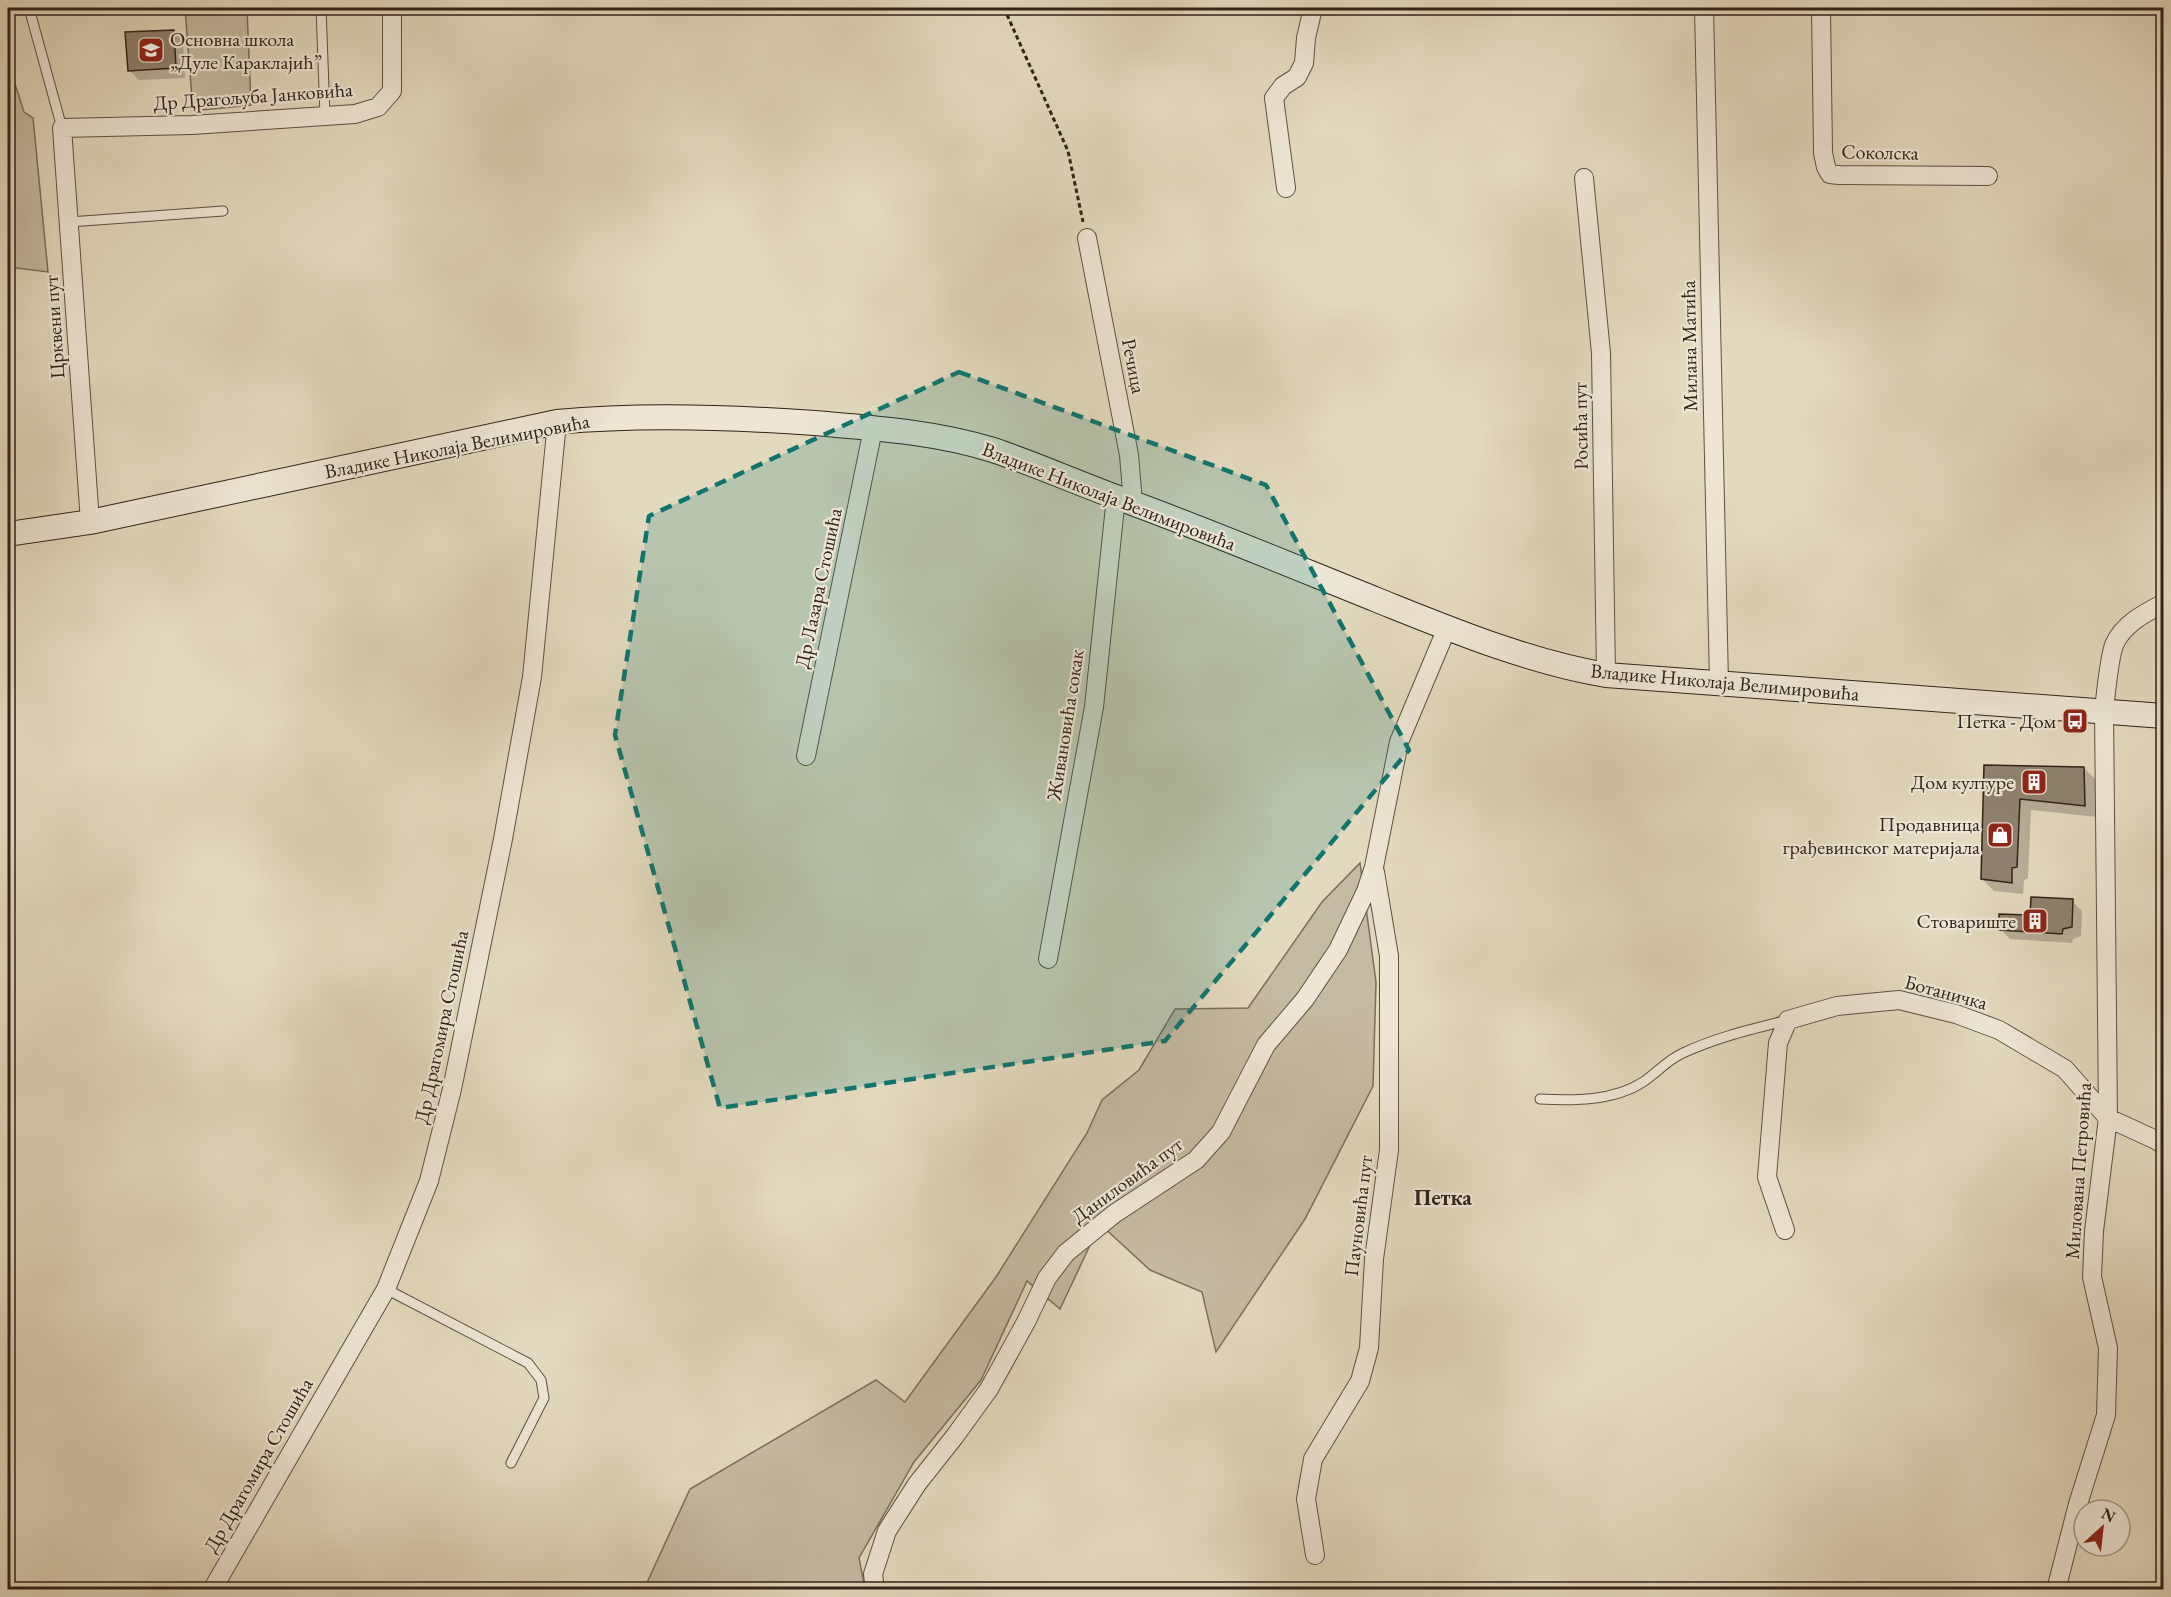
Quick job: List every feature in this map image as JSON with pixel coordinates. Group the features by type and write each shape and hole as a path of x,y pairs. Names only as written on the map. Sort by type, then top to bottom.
{"street":[{"name":"Др Драгољуба Јанковића","path":"63,128 192,125 355,114 378,107 392,90 392,8"},
{"path":"1286,188 1274,98 1283,86 1297,77 1304,63 1306,38 1313,8"},
{"name":"Милана Матића","path":"1704,8 1719,683"},
{"name":"Соколска","path":"1821,8 1823,153 1830,174 1839,176 1988,176"},
{"name":"Црквени пут","path":"63,128 90,522"},
{"name":"Росића пут","path":"1584,178 1601,353 1606,675"},
{"name":"Речица","path":"1087,238 1129,455 1125,500"},
{"name":"Владике Николаја Велимировића","path":"8,534 90,522 557,422 597,418 733,417 931,435 992,450 1125,500 1447,628 1523,656 1575,670 1606,675 2163,716"},
{"name":"Др Драгомира Стошића","path":"212,1590 386,1290 429,1181 452,1089 503,839 532,677 557,422"},
{"name":"Др Лазара Стошића","path":"806,756 873,429"},
{"name":"Живановића сокак","path":"1048,959 1094,707 1125,500"},
{"name":"Милована Петровића","path":"2056,1590 2078,1504 2106,1415 2108,1348 2092,1277 2094,1231 2108,1118 2104,710 2114,645 2125,629 2141,615 2163,603"},
{"name":"Даниловића пут","path":"875,1590 873,1574 888,1530 916,1484 989,1389 1047,1278 1066,1252 1114,1214 1196,1160 1221,1132 1266,1045 1305,999 1338,950 1366,891 1374,867 1399,742 1447,628"},
{"name":"Пауновића пут","path":"1315,1555 1306,1499 1313,1459 1360,1380 1369,1348 1374,1259 1389,1150 1389,956 1374,867"},
{"name":"Ботаничка","path":"1788,1020 1837,1006 1899,1000 1956,1014 1999,1030 2064,1069 2108,1118 2163,1145"},
{"path":"1785,1230 1767,1178 1778,1043 1788,1020"}],"lane":[{"path":"29,8 63,128"},
{"path":"321,8 325,116"},
{"path":"69,222 223,211"},
{"path":"1540,1099 1578,1100 1624,1091 1643,1082 1668,1061 1687,1051 1716,1039 1788,1020"},
{"path":"386,1290 528,1363 534,1371 540,1380 544,1398 511,1463"}],"path":[{"path":"1004,8 1068,151 1087,238"}],"highlighted area":[{"path":"959,372 1266,485 1409,750 1165,1041 720,1108 615,735 649,516"}],"shaded area":[{"path":"247,8 251,105 193,111 185,9"},
{"path":"8,62 24,112 33,118 48,272 8,267"},
{"path":"1360,863 1376,982 1373,1086 1305,1219 1216,1352 1202,1292 1150,1270 1100,1224 1060,1309 1027,1281 981,1380 914,1462 859,1558 865,1589 641,1590 645,1587 690,1489 876,1380 905,1402 996,1277 1087,1133 1102,1100 1139,1070 1175,1009 1248,1008 1322,902"}],"building":[{"name":"Основна школа „Дуле Караклајић”","path":"174,30 176,68 128,71 125,32"},
{"path":"1984,765 2084,767 2085,806 2020,799 2017,867 2012,868 2012,883 1981,879"},
{"name":"Стовариште","path":"2031,897 2073,899 2072,927 2063,929 2062,934 1999,930 1999,914 2030,915"}],"place":[{"name":"Основна школа „Дуле Караклајић”","path":"151,50"},
{"name":"Петка - Дом","path":"2075,721"},
{"name":"Дом културе","path":"2034,782"},
{"name":"Продавница грађевинског материјала","path":"2000,835"},
{"name":"Стовариште","path":"2035,921"}],"district":[{"name":"Петка","path":"1443,1197"}]}
